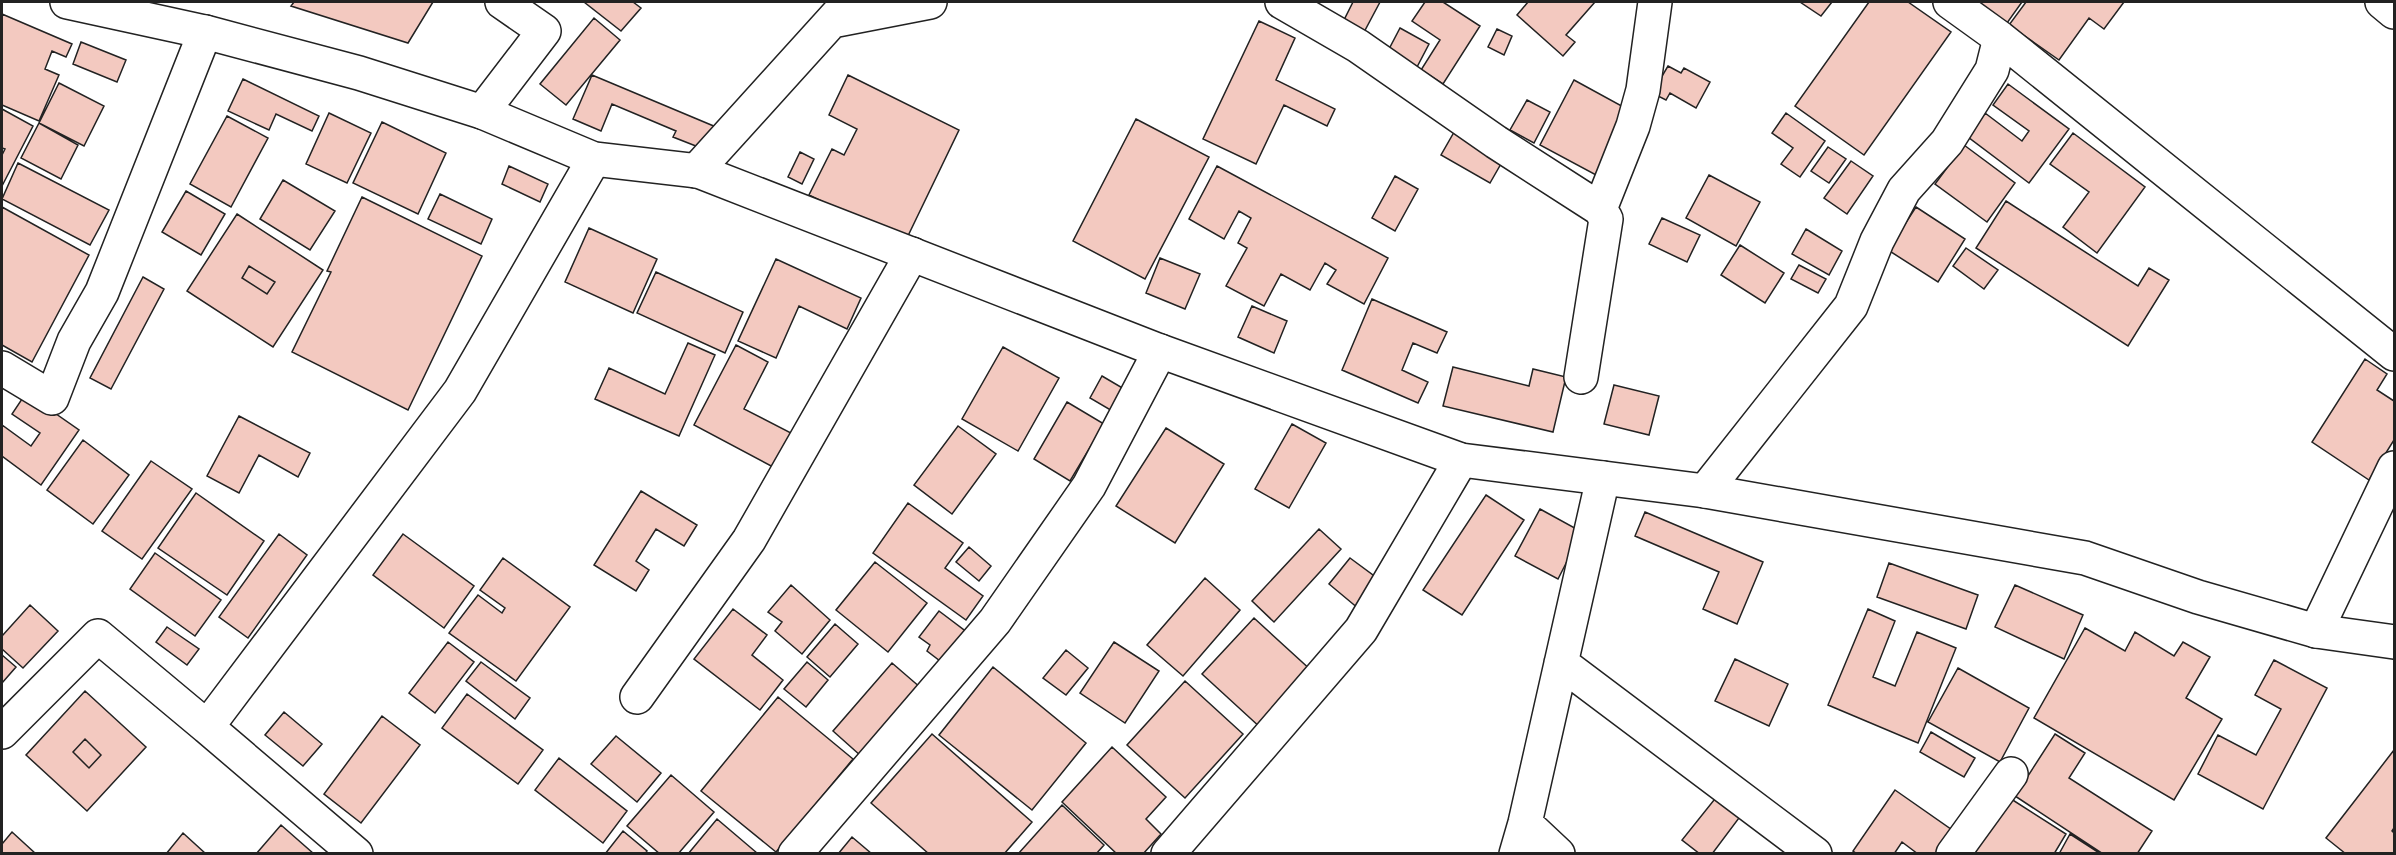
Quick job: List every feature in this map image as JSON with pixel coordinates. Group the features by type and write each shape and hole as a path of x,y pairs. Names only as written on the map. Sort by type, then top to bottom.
{"street":[{"path":"67,2 205,33 359,72 482,112 594,159 696,171 1160,351 1461,459 1705,491 2085,558 2198,597 2316,631 2394,642"},
{"path":"482,112 544,30 502,2"},
{"path":"696,171 841,11 930,2"},
{"path":"1282,2 1358,46 1496,142 1600,209 1606,219 1581,377"},
{"path":"1600,209 1634,126 1643,90 1655,2"},
{"path":"1950,2 2000,38 2394,354"},
{"path":"2382,2 2394,12"},
{"path":"2,368 52,398 74,341 102,292 205,33"},
{"path":"1705,491 1851,306 1877,241 1904,190 1947,142 1992,70 2000,38"},
{"path":"207,727 460,391 594,159"},
{"path":"637,697 749,540 912,254"},
{"path":"795,854 995,621 1089,486 1160,351"},
{"path":"1168,854 1361,630 1461,459"},
{"path":"2316,631 2394,468"},
{"path":"1558,854 1521,838 1603,478"},
{"path":"2,732 98,636 356,854"},
{"path":"1561,663 1815,854"},
{"path":"1953,854 2012,774"}],"building":[{"path":"294,2 433,2 408,43 291,6"},
{"path":"584,2 633,2 641,8 621,31"},
{"path":"1353,2 1380,2 1363,34 1342,24"},
{"path":"1425,2 1443,2 1480,26 1443,84 1421,70 1440,40 1412,21"},
{"path":"1528,2 1595,2 1566,35 1575,42 1563,56 1517,15"},
{"path":"1800,2 1832,2 1821,16"},
{"path":"1869,2 1908,2 1951,32 1864,155 1795,106"},
{"path":"1977,2 2022,2 2007,23"},
{"path":"2026,2 2124,2 2104,29 2089,18 2059,60 2009,25"},
{"path":"2,14 72,44 66,57 52,51 45,69 59,75 39,121 2,105"},
{"path":"594,18 620,40 566,105 540,84"},
{"path":"1259,21 1295,38 1276,80 1335,109 1327,126 1284,105 1256,164 1203,139"},
{"path":"1400,28 1429,44 1417,67 1388,51"},
{"path":"1497,29 1512,36 1504,55 1488,47"},
{"path":"81,42 126,60 117,82 73,64"},
{"path":"1668,66 1681,73 1684,68 1710,82 1696,108 1670,93 1666,100 1652,93"},
{"path":"592,75 716,127 706,150 673,137 676,131 612,104 601,131 573,119"},
{"path":"848,75 959,130 905,242 809,195 832,149 844,155 857,129 829,115"},
{"path":"243,79 319,116 312,131 276,114 269,130 228,111"},
{"path":"1574,80 1629,110 1596,175 1540,145"},
{"path":"59,83 104,106 84,146 39,123"},
{"path":"2008,84 2069,129 2029,183 1968,137 1985,113 2022,141 2029,131 1993,105"},
{"path":"1527,100 1550,112 1534,143 1510,130"},
{"path":"2,109 33,126 2,186 2,155 5,149 2,148"},
{"path":"329,113 371,133 347,183 306,164"},
{"path":"1786,113 1825,141 1800,177 1781,164 1793,148 1772,133"},
{"path":"227,116 268,138 231,207 190,184"},
{"path":"1136,119 1209,157 1145,279 1073,241"},
{"path":"382,122 446,153 418,214 353,183"},
{"path":"39,123 78,145 61,179 21,158"},
{"path":"1457,127 1506,155 1490,183 1441,155"},
{"path":"2073,133 2145,187 2097,253 2063,227 2089,192 2050,164"},
{"path":"1964,145 2015,183 1987,222 1935,184"},
{"path":"1828,147 1846,159 1829,183 1811,171"},
{"path":"800,152 814,159 802,184 788,177"},
{"path":"1851,161 1873,176 1847,214 1824,198"},
{"path":"18,163 109,210 90,245 2,199"},
{"path":"509,166 548,184 540,202 502,184"},
{"path":"1217,166 1388,258 1364,304 1327,284 1336,270 1325,263 1310,290 1281,274 1264,306 1226,286 1247,248 1238,243 1251,218 1239,211 1224,239 1189,219"},
{"path":"1709,175 1760,202 1736,246 1686,218"},
{"path":"1395,176 1418,189 1395,231 1372,218"},
{"path":"283,180 335,211 310,250 260,219"},
{"path":"186,191 225,214 201,255 162,232"},
{"path":"440,194 492,219 481,244 428,219"},
{"path":"362,197 482,256 408,410 292,352 331,272 327,271"},
{"path":"2006,201 2138,286 2149,268 2169,280 2128,346 1976,248"},
{"path":"2,207 89,255 32,362 2,345"},
{"path":"1916,207 1965,239 1938,282 1888,250"},
{"path":"237,214 323,270 273,347 187,291","holes":["249,266 275,282 267,294 242,278"]},
{"path":"1662,218 1700,235 1687,262 1649,244"},
{"path":"589,228 657,259 633,313 565,282"},
{"path":"1806,229 1842,251 1829,275 1792,254"},
{"path":"1740,245 1784,273 1765,303 1721,275"},
{"path":"1966,248 1998,270 1984,289 1953,266"},
{"path":"1160,258 1200,274 1185,309 1146,293"},
{"path":"776,259 861,298 847,329 799,306 776,358 738,341"},
{"path":"1799,265 1826,279 1818,293 1791,279"},
{"path":"249,266 275,282 267,294 242,278"},
{"path":"656,272 743,312 725,353 637,313"},
{"path":"143,277 164,289 111,389 90,378"},
{"path":"1372,299 1447,332 1437,353 1413,343 1402,370 1428,382 1418,403 1342,370"},
{"path":"1252,306 1287,321 1274,353 1238,337"},
{"path":"688,343 715,355 679,436 595,399 609,368 665,394"},
{"path":"736,345 768,362 744,409 791,433 773,467 694,425"},
{"path":"1003,347 1059,378 1018,451 962,419"},
{"path":"2365,359 2387,374 2377,390 2394,401 2394,440 2369,480 2312,442"},
{"path":"1453,367 1529,386 1533,369 1566,377 1553,432 1443,406"},
{"path":"1102,376 1131,393 1119,415 1090,398"},
{"path":"1614,385 1659,396 1649,435 1604,424"},
{"path":"26,393 79,430 41,485 2,456 2,425 31,446 40,433 12,414"},
{"path":"1067,402 1104,424 1070,481 1034,459"},
{"path":"239,416 310,453 298,477 259,455 239,493 207,476"},
{"path":"1292,424 1326,443 1289,508 1255,489"},
{"path":"958,426 996,454 952,514 914,485"},
{"path":"1166,428 1224,464 1175,543 1116,506"},
{"path":"83,440 129,475 93,524 47,490"},
{"path":"151,461 192,489 142,559 102,531"},
{"path":"641,491 697,525 684,546 656,529 636,561 649,570 636,591 594,565"},
{"path":"196,493 264,541 227,595 158,548"},
{"path":"1486,495 1524,520 1462,615 1423,590"},
{"path":"908,503 963,543 945,568 983,596 966,620 873,553"},
{"path":"1540,509 1582,532 1558,579 1515,556"},
{"path":"1645,512 1763,562 1737,624 1703,609 1719,572 1635,536"},
{"path":"1319,529 1341,549 1274,622 1252,601"},
{"path":"279,534 307,555 248,638 219,617"},
{"path":"403,534 474,586 444,628 373,575"},
{"path":"969,547 991,566 979,581 956,562"},
{"path":"155,553 221,600 195,636 130,589"},
{"path":"503,558 570,607 516,681 449,633 478,595 502,613 505,608 480,590"},
{"path":"1350,558 1381,581 1359,609 1329,584"},
{"path":"875,562 927,603 888,652 836,610"},
{"path":"1889,563 1978,595 1966,629 1877,597"},
{"path":"1205,578 1240,610 1183,676 1147,645"},
{"path":"791,585 830,620 802,654 775,631 782,622 768,612"},
{"path":"2015,585 2083,615 2064,659 1995,627"},
{"path":"30,605 58,631 23,668 2,649 2,636"},
{"path":"733,609 767,635 752,655 783,680 760,710 694,659"},
{"path":"1868,609 1895,621 1873,677 1895,686 1917,632 1956,648 1918,743 1828,705"},
{"path":"939,611 968,633 944,664 927,651 930,645 919,637"},
{"path":"1254,618 1313,672 1262,729 1202,674"},
{"path":"835,624 858,644 830,677 807,657"},
{"path":"167,627 199,649 187,665 156,642"},
{"path":"2085,628 2125,651 2135,632 2174,656 2183,642 2210,657 2186,698 2222,719 2174,800 2034,718"},
{"path":"448,642 474,662 435,713 409,693"},
{"path":"1114,642 1159,671 1125,723 1080,693"},
{"path":"1066,650 1088,668 1066,695 1043,678"},
{"path":"2,655 16,667 2,683"},
{"path":"1735,659 1788,684 1769,726 1715,701"},
{"path":"2274,660 2327,688 2263,809 2198,774 2218,735 2256,755 2281,709 2255,695"},
{"path":"481,662 530,698 515,719 466,681"},
{"path":"807,662 828,680 806,707 784,689"},
{"path":"892,663 921,688 861,756 833,731"},
{"path":"993,667 1086,743 1032,810 939,735"},
{"path":"1958,668 2029,708 2000,762 1928,722"},
{"path":"1185,681 1243,734 1185,798 1127,745"},
{"path":"85,691 146,747 87,811 26,755","holes":["85,739 101,755 89,768 73,752"]},
{"path":"467,694 543,750 518,784 442,728"},
{"path":"778,697 853,759 776,852 701,791"},
{"path":"284,712 322,744 303,766 265,735"},
{"path":"382,716 420,745 361,823 324,794"},
{"path":"1931,732 1975,758 1964,777 1920,752"},
{"path":"932,734 1032,822 1004,854 929,854 871,803"},
{"path":"2055,734 2085,753 2069,778 2152,831 2137,854 2103,854 2015,796"},
{"path":"616,736 661,773 637,802 591,764"},
{"path":"85,739 101,755 89,768 73,752"},
{"path":"1112,747 1166,797 1146,819 1161,834 1143,854 1117,854 1062,802"},
{"path":"2394,750 2394,828 2392,831 2394,833 2394,854 2346,854 2326,838"},
{"path":"559,758 627,811 603,843 535,790"},
{"path":"671,775 714,812 678,854 660,854 627,826"},
{"path":"1895,790 1955,832 1940,854 1918,854 1902,842 1894,854 1857,854 1853,851"},
{"path":"1718,795 1742,814 1712,854 1700,854 1682,840"},
{"path":"2008,797 2066,834 2054,854 1974,854"},
{"path":"1062,805 1104,845 1096,854 1018,854"},
{"path":"717,819 757,853 757,854 688,854"},
{"path":"281,825 314,854 256,854"},
{"path":"623,831 647,851 645,854 605,854"},
{"path":"12,832 36,854 2,854 2,844"},
{"path":"183,833 206,854 166,854"},
{"path":"2070,834 2101,854 2059,854"},
{"path":"852,837 872,854 838,854"}]}
